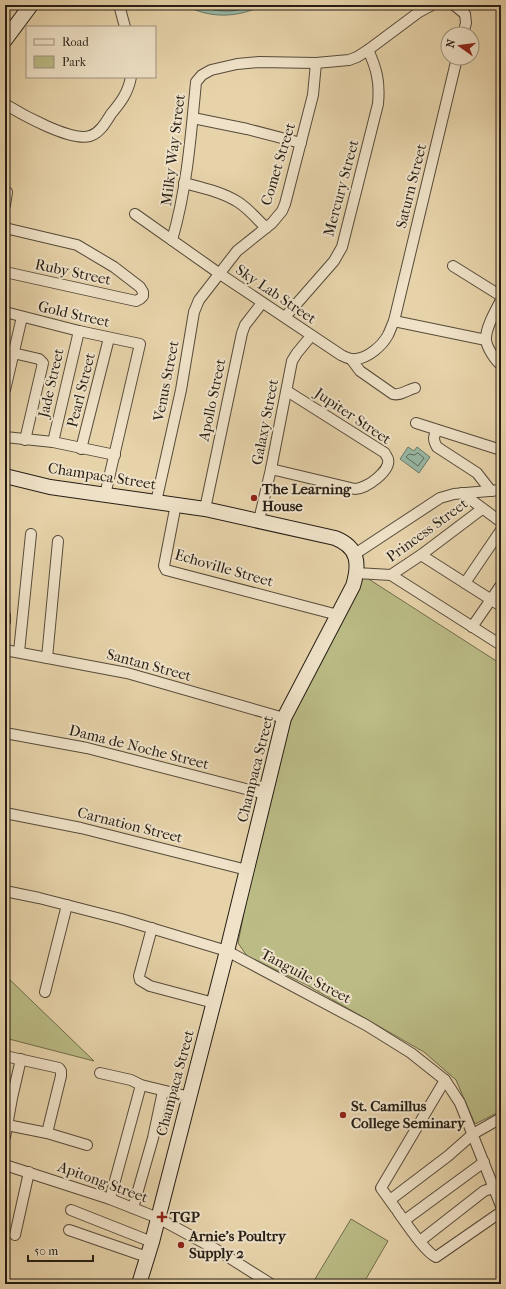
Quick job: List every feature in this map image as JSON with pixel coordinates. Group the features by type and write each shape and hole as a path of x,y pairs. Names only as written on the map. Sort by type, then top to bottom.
{"street":[{"path":"5,40 30,5"},
{"path":"119,5 125,26"},
{"path":"316,63 348,60 357,57 419,12 432,5"},
{"path":"454,5 465,14 465,26"},
{"name":"Mercury Street","path":"285,317 334,261 342,247 378,104 379,92 376,66 368,50"},
{"name":"Milky Way Street","path":"172,240 179,217 193,118 196,82 202,75 210,70 248,62 316,63"},
{"name":"Comet Street","path":"220,274 237,251 266,228 282,211 313,95 316,63"},
{"name":"Saturn Street","path":"394,320 455,66"},
{"path":"5,104 50,128 79,137 90,136 97,132 124,98 131,78"},
{"path":"193,118 247,129 301,143"},
{"path":"184,183 207,189 238,202 266,228"},
{"path":"5,205 7,192"},
{"name":"Sky Lab Street","path":"135,214 262,303 341,355 351,359"},
{"name":"Ruby Street","path":"5,228 77,245 114,267 140,287 144,292 143,296 136,301 5,272"},
{"path":"453,266 501,296"},
{"name":"Venus Street","path":"156,502 181,390 194,312 199,300 220,274"},
{"path":"501,300 488,328 486,340 494,356 501,365"},
{"name":"Apollo Street","path":"205,509 242,333 245,324 262,303"},
{"name":"Gold Street","path":"5,312 79,331 140,344 115,455"},
{"path":"5,390 22,317"},
{"path":"351,359 360,358 367,355 383,343 389,334 394,320 486,340"},
{"name":"Jade Street","path":"53,442 79,331"},
{"name":"Galaxy Street","path":"259,520 271,469 292,361 312,336"},
{"name":"Pearl Street","path":"82,449 109,338"},
{"path":"14,353 40,359 43,362 25,440"},
{"path":"351,359 360,371 392,394 397,395 415,388"},
{"name":"Jupiter Street","path":"271,469 355,490 361,489 371,483 386,470 388,464 388,458 385,453 287,391"},
{"path":"416,423 501,450"},
{"path":"437,430 433,437 437,447 477,473 496,490"},
{"path":"5,437 53,442 115,455 105,495"},
{"name":"Champaca Street","path":"5,476 50,487 176,504 259,520 334,538 346,544 355,554 356,573 353,586 284,718 214,1003 152,1242 139,1284"},
{"path":"355,554 444,496 496,490"},
{"path":"462,494 501,522"},
{"name":"Echoville Street","path":"176,504 164,566 166,570 338,615"},
{"name":"Princess Street","path":"391,575 421,555 482,508"},
{"path":"465,583 501,530"},
{"path":"19,652 30,534"},
{"path":"47,658 58,541"},
{"path":"421,555 501,606"},
{"path":"356,573 391,575 501,645"},
{"path":"472,627 501,584"},
{"path":"5,615 5,622"},
{"name":"Santan Street","path":"5,650 127,673 284,718"},
{"name":"Dama de Noche Street","path":"5,733 87,748 265,794"},
{"name":"Carnation Street","path":"5,813 81,828 247,870"},
{"name":"Tanguile Street","path":"5,891 26,894 67,905 152,928 227,951 366,1025 411,1053 445,1080 460,1103 473,1134 481,1164 497,1186 501,1206"},
{"path":"45,992 67,905"},
{"path":"152,928 139,976 140,980 150,986 214,1003"},
{"path":"5,1056 59,1068 61,1071 48,1133"},
{"path":"5,1137 8,1097 22,1059"},
{"path":"100,1072 131,1080 141,1085 182,1095"},
{"path":"445,1080 381,1190 420,1241 436,1257 501,1212"},
{"path":"110,1199 141,1085"},
{"path":"133,1208 153,1138 163,1091"},
{"path":"390,1200 473,1134 501,1118"},
{"path":"7,1125 48,1133 87,1145"},
{"path":"405,1220 481,1164"},
{"name":"Apitong Street","path":"5,1165 110,1199 158,1218 217,1250 271,1284"},
{"path":"15,1235 29,1172"},
{"path":"420,1241 484,1191 497,1186"},
{"path":"71,1210 152,1242"},
{"path":"69,1230 147,1257"}],"green space":[{"path":"359,578 367,578 501,664 501,1111 475,1124 456,1080 424,1052 305,984 247,956 238,943 252,872 291,715"},
{"path":"5,975 94,1061 5,1038"},
{"path":"351,1219 388,1241 363,1284 312,1284"}],"water":[{"path":"184,5 264,5 234,14 214,15 194,10"},
{"path":"408,447 414,451 417,447 430,457 419,473 400,459"}],"place":[{"name":"The Learning House","path":"254,498"},
{"name":"St. Camillus College Seminary","path":"343,1115"},
{"name":"TGP","path":"162,1217"},
{"name":"Arnie's Poultry Supply 2","path":"181,1245"}]}
